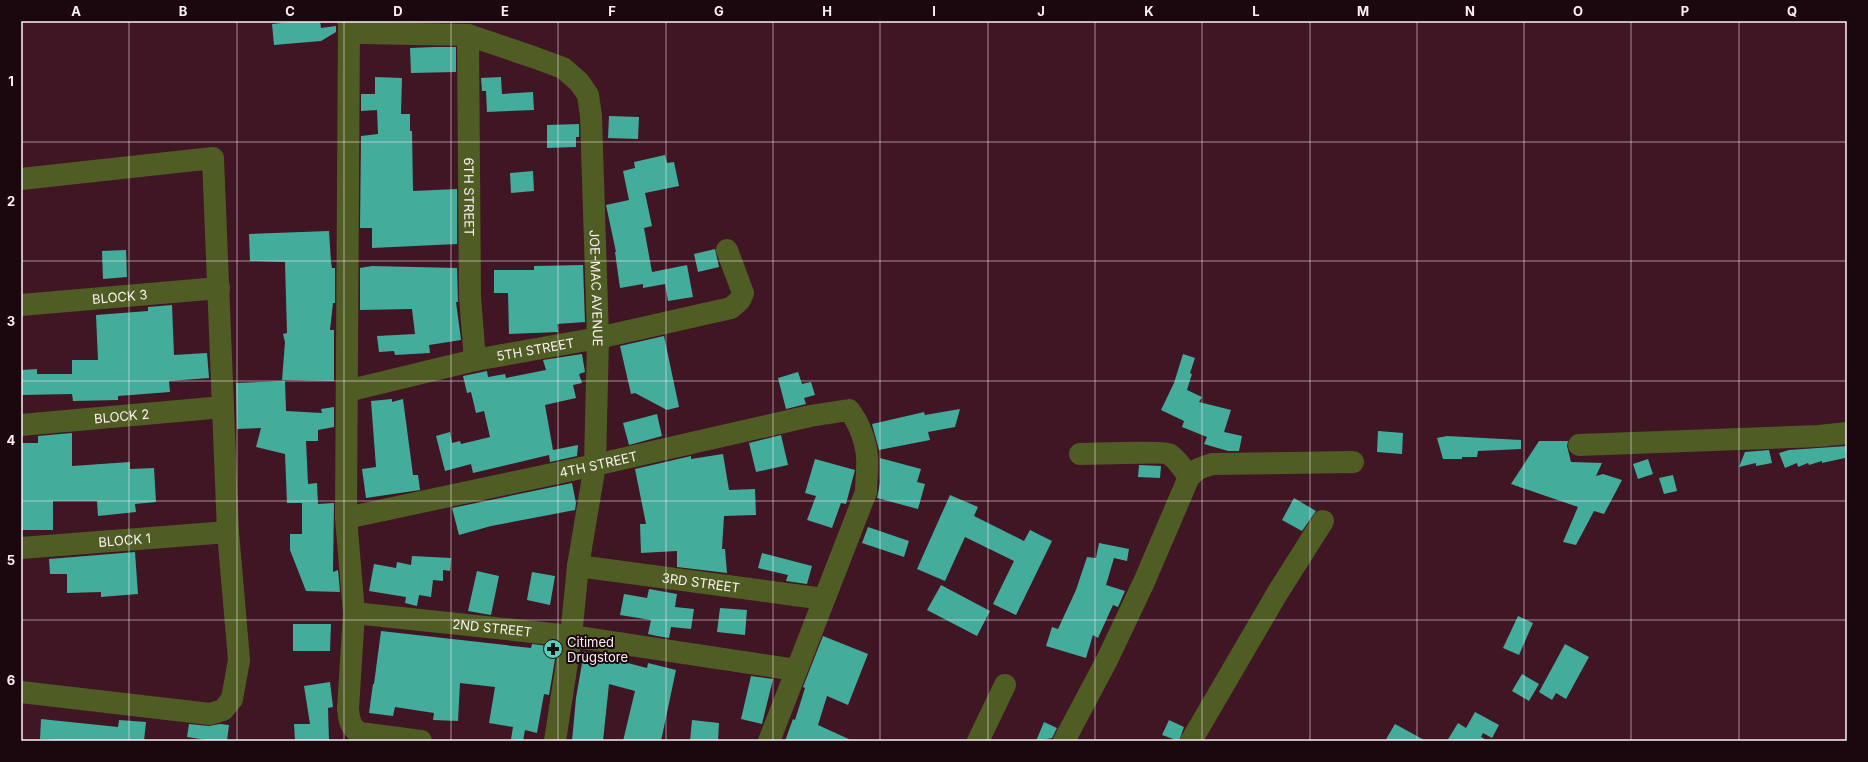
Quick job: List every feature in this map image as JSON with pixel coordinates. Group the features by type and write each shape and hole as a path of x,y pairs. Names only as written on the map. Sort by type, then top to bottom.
{"street":[{"name":"JOE-MAC AVENUE","path":"348,22 361,33 472,31 563,68 579,82 588,95 591,116 598,338 595,466 578,566 571,636 555,741"},
{"path":"348,22 346,518 354,613 348,709 351,724 355,730 360,733 421,741"},
{"name":"6TH STREET","path":"472,31 470,297 475,360"},
{"path":"21,179 214,158 222,407 228,532 239,660 232,699 223,710 210,714 21,692"},
{"name":"5TH STREET","path":"347,391 475,360 598,338 731,308 740,300 743,293 727,250"},
{"name":"BLOCK 3","path":"21,305 219,288"},
{"name":"BLOCK 2","path":"21,425 222,407"},
{"name":"4TH STREET","path":"346,518 595,466 810,416 849,410 854,416 860,429 867,456 866,492 824,599"},
{"path":"1578,445 1820,436 1847,433"},
{"path":"1080,454 1167,453 1178,462 1189,477"},
{"path":"1064,741 1107,660 1144,582 1189,477 1198,469 1212,464 1353,462"},
{"path":"1191,741 1278,592 1323,521"},
{"name":"BLOCK 1","path":"21,548 228,532"},
{"name":"3RD STREET","path":"578,566 824,599"},
{"path":"769,741 824,599"},
{"name":"2ND STREET","path":"354,613 571,636 796,670"},
{"path":"978,741 1005,685"}],"building":[{"path":"320,21 321,28 336,26 336,32 321,41 274,45 272,24"},
{"path":"456,47 456,72 411,73 410,48"},
{"path":"375,77 402,78 401,114 410,114 410,131 412,131 413,191 457,189 457,244 372,248 372,228 360,228 361,136 378,134 377,110 361,111 361,94 375,94"},
{"path":"501,77 502,94 533,92 534,110 487,112 486,91 482,91 481,78"},
{"path":"609,116 639,117 638,139 608,138"},
{"path":"579,124 579,137 576,137 576,147 547,148 547,125"},
{"path":"665,155 667,163 674,162 679,186 645,193 652,226 644,228 652,272 687,265 693,297 668,301 665,284 643,288 643,284 620,288 616,252 606,205 629,200 623,171 635,168 634,162"},
{"path":"533,171 534,191 511,193 510,173"},
{"path":"329,231 331,262 332,268 335,268 335,303 333,303 330,330 334,330 334,381 282,380 285,342 283,334 287,333 285,262 250,261 249,234"},
{"path":"715,249 719,267 698,272 694,254"},
{"path":"126,250 127,277 103,279 102,251"},
{"path":"583,265 585,322 557,324 558,332 509,334 508,293 494,293 494,270 534,270 534,266"},
{"path":"372,266 457,268 458,302 456,302 461,340 429,345 430,353 395,355 394,351 379,352 377,336 415,334 412,309 360,310 360,268"},
{"path":"172,305 174,355 207,353 209,378 169,381 170,392 118,396 118,400 73,401 72,394 21,395 21,370 37,369 37,374 72,374 72,360 98,360 96,315 148,311 148,307"},
{"path":"664,336 679,407 667,410 635,393 631,394 620,346"},
{"path":"582,354 585,372 579,374 582,383 573,385 576,398 545,405 553,450 578,445 577,456 550,462 549,455 473,473 471,464 445,471 436,436 450,432 452,443 460,441 461,444 490,437 484,411 476,413 471,392 467,393 463,376 487,371 488,377 505,374 506,378 546,370 543,360"},
{"path":"1183,354 1195,358 1190,373 1192,374 1187,390 1202,397 1199,402 1231,410 1224,432 1242,436 1239,451 1228,451 1204,444 1207,437 1182,427 1184,421 1161,410 1174,383"},
{"path":"798,372 802,384 811,382 815,395 804,398 806,404 786,409 778,378"},
{"path":"285,381 286,411 322,413 321,409 334,407 334,427 318,430 318,441 306,441 308,484 317,483 318,504 334,503 333,572 338,570 340,592 306,591 290,550 290,534 302,534 302,503 287,503 285,454 256,447 261,428 237,429 236,383"},
{"path":"392,399 392,402 403,399 413,475 418,475 420,490 366,498 362,469 376,467 371,401"},
{"path":"960,409 955,427 928,432 930,440 879,450 872,424 924,412 925,415"},
{"path":"657,414 662,436 629,445 623,423"},
{"path":"1378,431 1403,433 1402,454 1377,452"},
{"path":"72,433 72,466 130,462 130,469 154,468 156,502 135,504 136,512 98,516 97,501 53,501 53,530 21,530 21,443 38,443 38,436"},
{"path":"781,435 788,465 756,472 749,443"},
{"path":"1447,436 1521,440 1521,449 1478,451 1477,457 1443,459 1437,438"},
{"path":"1539,441 1568,441 1567,446 1571,462 1602,463 1596,476 1603,474 1622,480 1604,514 1594,511 1576,545 1563,542 1578,507 1511,484"},
{"path":"1847,446 1845,458 1822,463 1822,461 1809,465 1808,463 1798,467 1797,463 1785,468 1779,453 1789,450"},
{"path":"1769,450 1772,463 1756,466 1756,463 1739,467 1745,452"},
{"path":"723,454 729,490 755,489 756,515 724,516 722,549 725,549 727,573 677,567 677,551 641,553 640,524 646,524 635,469 691,456 691,459"},
{"path":"880,458 921,469 917,482 925,484 918,509 877,498 880,483"},
{"path":"815,459 855,470 846,504 841,503 832,528 807,520 816,496 805,493"},
{"path":"1648,459 1653,474 1638,479 1633,464"},
{"path":"1139,465 1161,466 1160,478 1138,477"},
{"path":"1673,475 1677,491 1664,494 1659,478"},
{"path":"572,483 576,503 575,510 491,526 459,535 452,508"},
{"path":"950,495 978,507 974,516 1024,541 1030,530 1052,541 1016,615 993,604 1014,561 965,537 945,581 917,569"},
{"path":"1294,498 1316,511 1302,531 1282,520"},
{"path":"868,527 909,541 904,557 862,543"},
{"path":"1099,543 1129,549 1127,561 1114,558 1106,585 1125,591 1118,607 1113,605 1098,638 1093,635 1086,658 1046,646 1052,627 1058,629 1076,590 1087,557 1096,558"},
{"path":"135,552 138,594 101,597 101,592 67,593 67,574 50,574 49,559"},
{"path":"762,553 812,566 807,584 786,581 788,575 758,568"},
{"path":"412,556 451,558 450,571 443,570 443,581 433,580 431,597 419,595 417,606 405,603 406,597 369,591 374,564 396,568 397,562 411,565"},
{"path":"477,571 499,576 491,615 468,611"},
{"path":"532,572 555,576 550,605 527,600"},
{"path":"941,585 990,611 977,636 927,610"},
{"path":"649,589 677,594 675,607 694,609 691,629 671,627 669,638 657,636 648,634 651,620 620,615 624,594 647,598"},
{"path":"720,608 747,610 745,635 717,632"},
{"path":"1518,616 1533,623 1519,655 1503,648"},
{"path":"293,624 331,624 330,651 293,651"},
{"path":"381,631 531,648 532,644 557,647 549,695 544,694 537,733 525,730 523,741 511,739 513,727 489,723 495,687 460,683 458,721 433,720 434,713 395,707 393,716 369,713"},
{"path":"823,636 868,654 848,705 827,696 818,725 853,741 785,741 793,719 795,720 805,688 803,687"},
{"path":"1565,644 1589,657 1566,699 1556,693 1552,700 1539,692"},
{"path":"584,652 613,656 612,659 647,668 648,663 676,670 661,741 623,741 635,691 609,684 603,741 572,741 576,698"},
{"path":"1522,674 1539,684 1529,701 1512,691"},
{"path":"751,676 773,679 762,724 741,719"},
{"path":"330,682 333,707 328,708 329,741 295,741 294,724 310,724 304,686"},
{"path":"1475,712 1499,725 1492,738 1483,733 1481,737 1488,741 1447,741 1458,723 1466,728"},
{"path":"41,719 118,727 119,720 146,722 144,741 75,741 40,739"},
{"path":"692,720 719,723 718,741 690,741"},
{"path":"1169,720 1184,727 1179,741 1162,735"},
{"path":"1044,722 1057,728 1052,738 1036,741"},
{"path":"189,724 209,726 220,724 229,725 227,741 214,741 187,737"},
{"path":"1395,724 1426,741 1385,741"}],"place":[{"name":"Citimed Drugstore","path":"553,649"}]}
